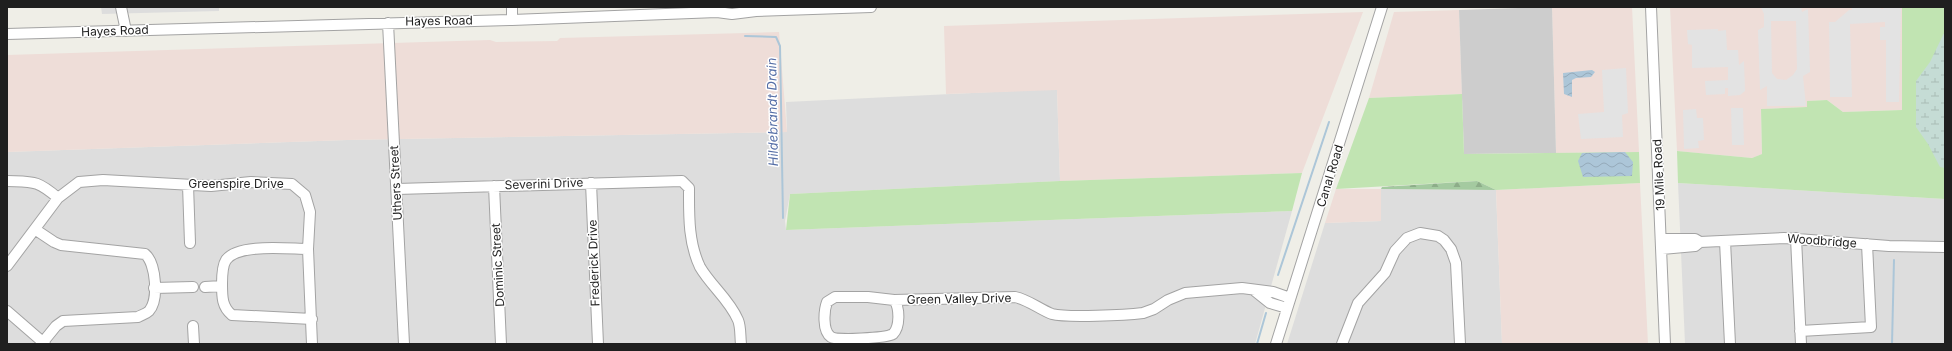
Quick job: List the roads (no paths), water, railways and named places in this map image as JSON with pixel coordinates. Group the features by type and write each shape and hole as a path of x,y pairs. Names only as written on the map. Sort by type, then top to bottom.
{"street":[{"path":"121,7 126,31"},
{"path":"512,7 512,20"},
{"name":"Hayes Road","path":"7,34 512,20 732,10 756,11 871,7"},
{"name":"Canal Road","path":"1276,344 1382,7"},
{"name":"19 Mile Road","path":"1651,7 1665,344"},
{"name":"Uthers Street","path":"388,23 404,344"},
{"name":"Greenspire Drive","path":"8,261 36,230 58,198 79,182 91,180 211,186 251,182 292,184 305,195 310,212 308,249 312,344"},
{"path":"7,181 36,183 43,186 58,198"},
{"name":"Severini Drive","path":"397,189 682,181 688,188 690,230 695,256 704,272 726,298 735,315 738,321 741,344"},
{"name":"Frederick Drive","path":"591,183 598,344"},
{"path":"188,185 190,243"},
{"name":"Dominic Street","path":"494,186 501,344"},
{"path":"7,311 44,343 56,326 63,321 138,317 150,310 153,303 153,265 145,254 61,245 36,230"},
{"path":"1342,344 1358,303 1388,269 1395,251 1403,241 1420,233 1434,235 1444,240 1452,249 1456,264 1460,344"},
{"path":"1796,238 1801,344"},
{"name":"Woodbridge","path":"1662,244 1695,239 1700,242 1796,238 1867,244 1945,247"},
{"path":"1725,240 1730,344"},
{"path":"1800,331 1871,328 1867,244"},
{"path":"308,249 251,249 233,254 226,260 223,268 223,304 232,315 312,319"},
{"path":"205,287 222,286"},
{"path":"154,288 192,287"},
{"name":"Green Valley Drive","path":"894,300 897,308 897,326 896,331 890,336 836,338 828,333 826,328 825,307 827,302 832,298 868,297 894,300 1015,297 1027,300 1053,314 1066,316 1143,313 1185,293 1235,288 1273,292 1290,298"},
{"path":"1255,291 1270,304 1288,308"},
{"path":"193,326 194,344"}],"water":[{"path":"1592,70 1595,72 1591,77 1576,78 1572,80 1572,97 1564,94 1563,73"},
{"path":"1625,152 1633,162 1632,176 1583,177 1578,161 1582,153"}],"waterway":[{"name":"Hildebrandt Drain","path":"745,36 776,37 780,46 783,218"},
{"path":"1278,275 1329,122"},
{"path":"1892,344 1894,260"},
{"path":"1257,344 1266,313"}]}
